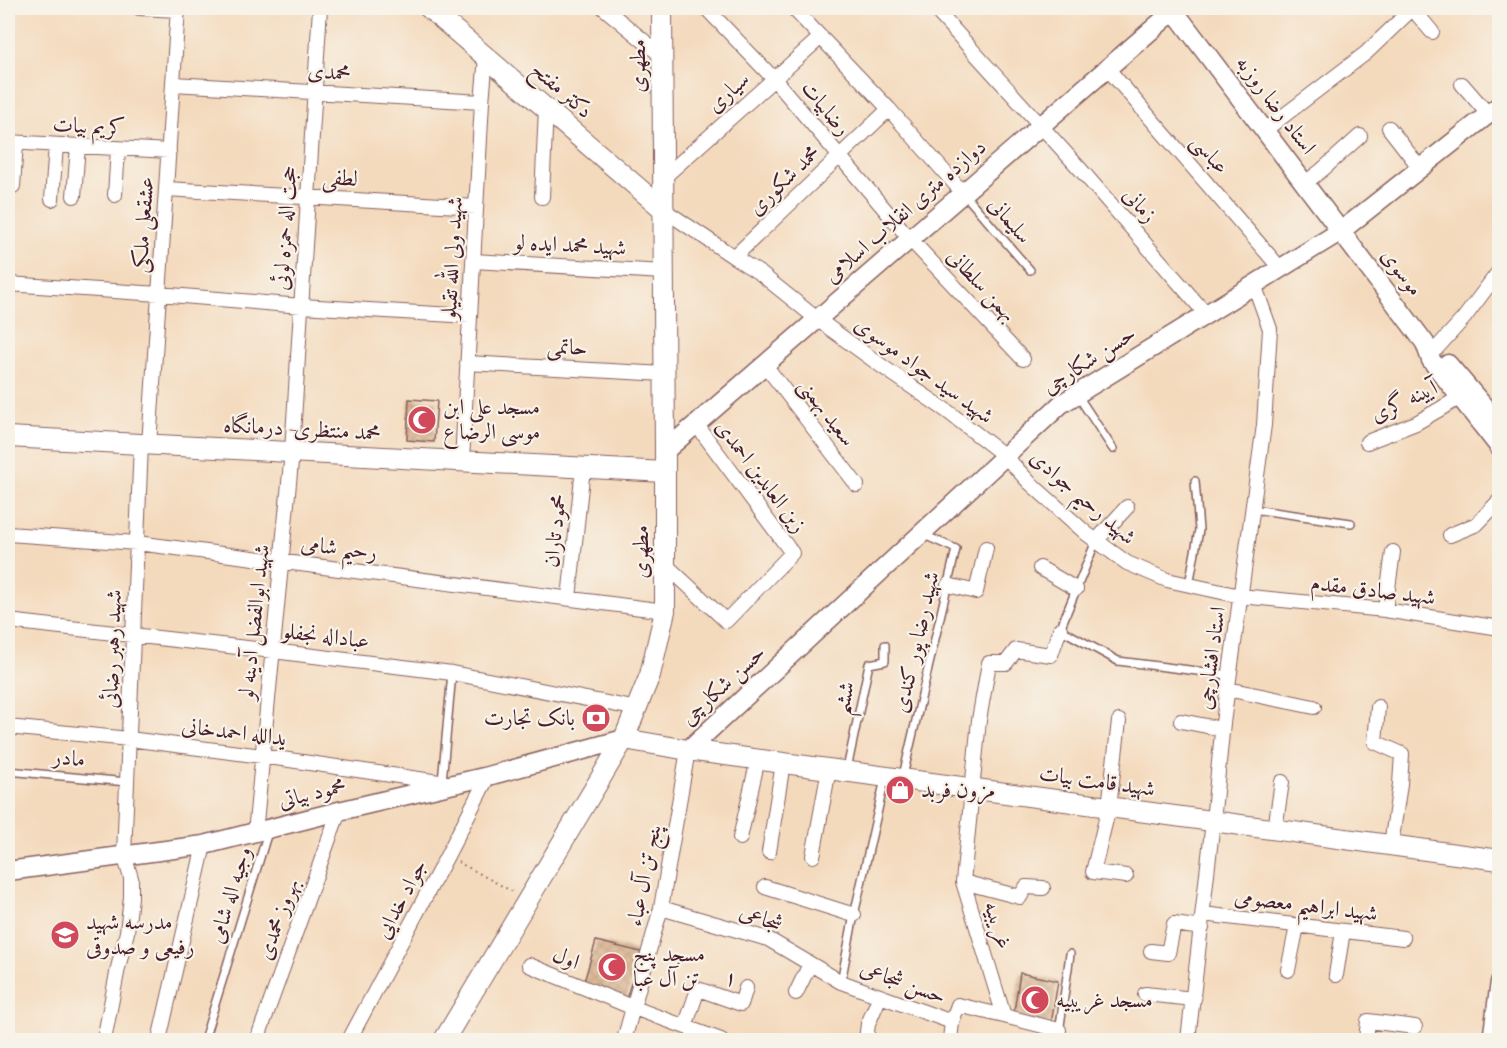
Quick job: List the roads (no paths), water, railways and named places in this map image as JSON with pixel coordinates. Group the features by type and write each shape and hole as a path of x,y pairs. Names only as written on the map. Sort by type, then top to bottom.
{"main road":[{"name":"دکتر مفتح","path":"429,8 664,210"},
{"name":"مطهری","path":"444,1041 624,739 650,675 665,611 662,8"},
{"name":"محمد منتظری- درمانگاه","path":"8,437 665,472"},
{"name":"شهید قامت بیات","path":"624,739 688,750 1500,860"}],"street":[{"path":"139,8 178,9"},
{"name":"حجت اله حمزه لوئی","path":"292,452 320,8"},
{"path":"604,8 662,56"},
{"name":"رضابیات","path":"706,8 774,79 910,239"},
{"path":"793,8 889,109 963,193"},
{"name":"زمانی","path":"934,8 1140,236 1206,314"},
{"name":"دوازده متری انقلاب اسلامی","path":"665,451 1174,8"},
{"name":"استاد رضا روزبه","path":"1174,8 1341,231"},
{"path":"1265,130 1366,52 1413,8 1432,32"},
{"name":"عشقعلی ملکی","path":"145,444 159,294 178,9"},
{"name":"سیاری","path":"663,178 821,37"},
{"name":"شهید ولی الله تقیلو","path":"462,461 486,57"},
{"name":"عباسی","path":"1107,68 1280,268"},
{"name":"محمدی","path":"173,84 482,102"},
{"path":"1462,84 1494,110"},
{"path":"542,197 546,108"},
{"name":"محمد شکوری","path":"734,257 889,109"},
{"name":"حسن شکارچی","path":"688,750 1060,404 1341,231 1494,110"},
{"path":"1389,128 1420,168"},
{"path":"1305,183 1360,136"},
{"path":"11,143 13,186"},
{"name":"کریم بیات","path":"11,143 169,151"},
{"path":"52,199 56,145"},
{"path":"74,196 78,147"},
{"path":"115,195 118,149"},
{"name":"لطفی","path":"166,189 476,207"},
{"name":"شهید سید جواد موسوی","path":"664,210 761,274 817,319 947,411 1005,456"},
{"name":"موسوی","path":"1341,231 1431,346 1500,425"},
{"name":"بهمن سلطانی","path":"910,239 1023,359"},
{"name":"شهید محمد ایده لو","path":"473,261 664,272"},
{"path":"1431,346 1464,318 1500,270"},
{"path":"8,284 470,316"},
{"name":"استاد افشارچی","path":"1188,1041 1222,729 1264,425 1270,329 1254,284"},
{"name":"موسوی","path":"1431,346 1431,360 1500,448"},
{"name":"حاتمی","path":"467,363 665,374"},
{"name":"سعید بهمنی","path":"765,365 857,485"},
{"name":"آیینه گری","path":"1367,442 1416,423 1459,398"},
{"name":"زین العابدین احمدی","path":"665,564 726,621 792,553 696,424"},
{"name":"شهید رهبر رضائی","path":"104,1041 118,968 128,932 131,897 131,878 124,855 137,543 145,444"},
{"name":"شهید ابوالفضل آدینه لو","path":"262,831 262,756 292,452"},
{"name":"شهید رحیم جوادی","path":"1005,456 1029,482 1096,541 1127,563 1167,580 1240,596"},
{"name":"محمود تاران","path":"569,598 583,468"},
{"path":"1450,535 1477,524 1500,500"},
{"path":"1096,541 1127,507"},
{"name":"رحیم شامی","path":"8,534 137,543 665,611"},
{"path":"948,585 976,592 986,548"},
{"path":"1385,610 1393,552"},
{"path":"1040,568 1076,589"},
{"name":"شهید صادق مقدم","path":"1240,596 1385,610 1500,628"},
{"name":"عباداله نجفلو","path":"8,621 452,673 638,709"},
{"name":"غریبیه","path":"1004,1016 963,882 979,720 989,663 1006,663 1016,650 1051,655 1060,629"},
{"path":"1228,682 1314,707"},
{"path":"1378,706 1375,742 1402,754 1391,845"},
{"path":"1181,721 1222,729"},
{"path":"1119,722 1109,807 1093,872 1126,876"},
{"name":"یدالله احمدخانی","path":"8,727 129,739 448,783"},
{"name":"محمود بیاتی","path":"8,871 204,845 448,783 488,776 624,739"},
{"name":"پنج تن آل عباء","path":"624,1041 661,908 688,750"},
{"path":"740,838 758,759"},
{"path":"769,852 783,763"},
{"path":"813,856 838,770"},
{"name":"جواد خدایی","path":"349,1041 488,776"},
{"path":"1275,829 1282,782"},
{"name":"بهروز محمدی","path":"257,1041 339,811"},
{"path":"159,1041 204,845"},
{"path":"963,882 1020,897 1026,887 1043,888"},
{"path":"765,887 854,915"},
{"name":"شجاعی","path":"661,908 768,939 841,982"},
{"name":"شهید ابراهیم معصومی","path":"1151,951 1168,953 1174,924 1202,921 1297,926 1403,938"},
{"path":"1288,970 1297,926"},
{"path":"1336,975 1343,931"},
{"path":"796,993 810,964"},
{"name":"اول","path":"529,965 721,1041"},
{"name":"حسن شجاعی","path":"841,982 952,1022"},
{"path":"1492,1041 1500,982"},
{"name":"۱","path":"685,1028 698,989 741,1004 746,988"},
{"path":"1145,994 1194,999"},
{"path":"866,1041 868,1024 880,996"},
{"path":"950,1041 952,1022 958,1005 1004,1016 1059,1035"},
{"path":"1366,1041 1368,1022 1415,1027"}],"lane":[{"name":"سلیمانی","path":"963,193 1030,270"},
{"path":"1077,394 1113,449"},
{"path":"1189,585 1199,530 1195,481"},
{"path":"1252,509 1352,523"},
{"name":"شهید رضا پور کندی","path":"841,982 854,915 948,585 956,549 922,534"},
{"path":"1096,541 1060,629 1118,661 1228,682"},
{"name":"ششم","path":"838,770 869,664 885,661 885,645"},
{"path":"448,783 452,673"},
{"name":"مادر","path":"8,771 127,782"},
{"name":"وجیه اله شامی","path":"204,1041 262,831"},
{"path":"1059,1035 1070,954"}],"place":[{"name":"مسجد علی ابن موسی الرضا ع","path":"422,420"},
{"name":"بانک تجارت","path":"596,718"},
{"name":"مزون فربد","path":"900,790"},
{"name":"مدرسه شهید رفیعی و صدوقی","path":"65,935"},
{"name":"مسجد پنج تن آل عبا","path":"612,967"},
{"name":"مسجد غریبیه","path":"1035,1000"}]}
